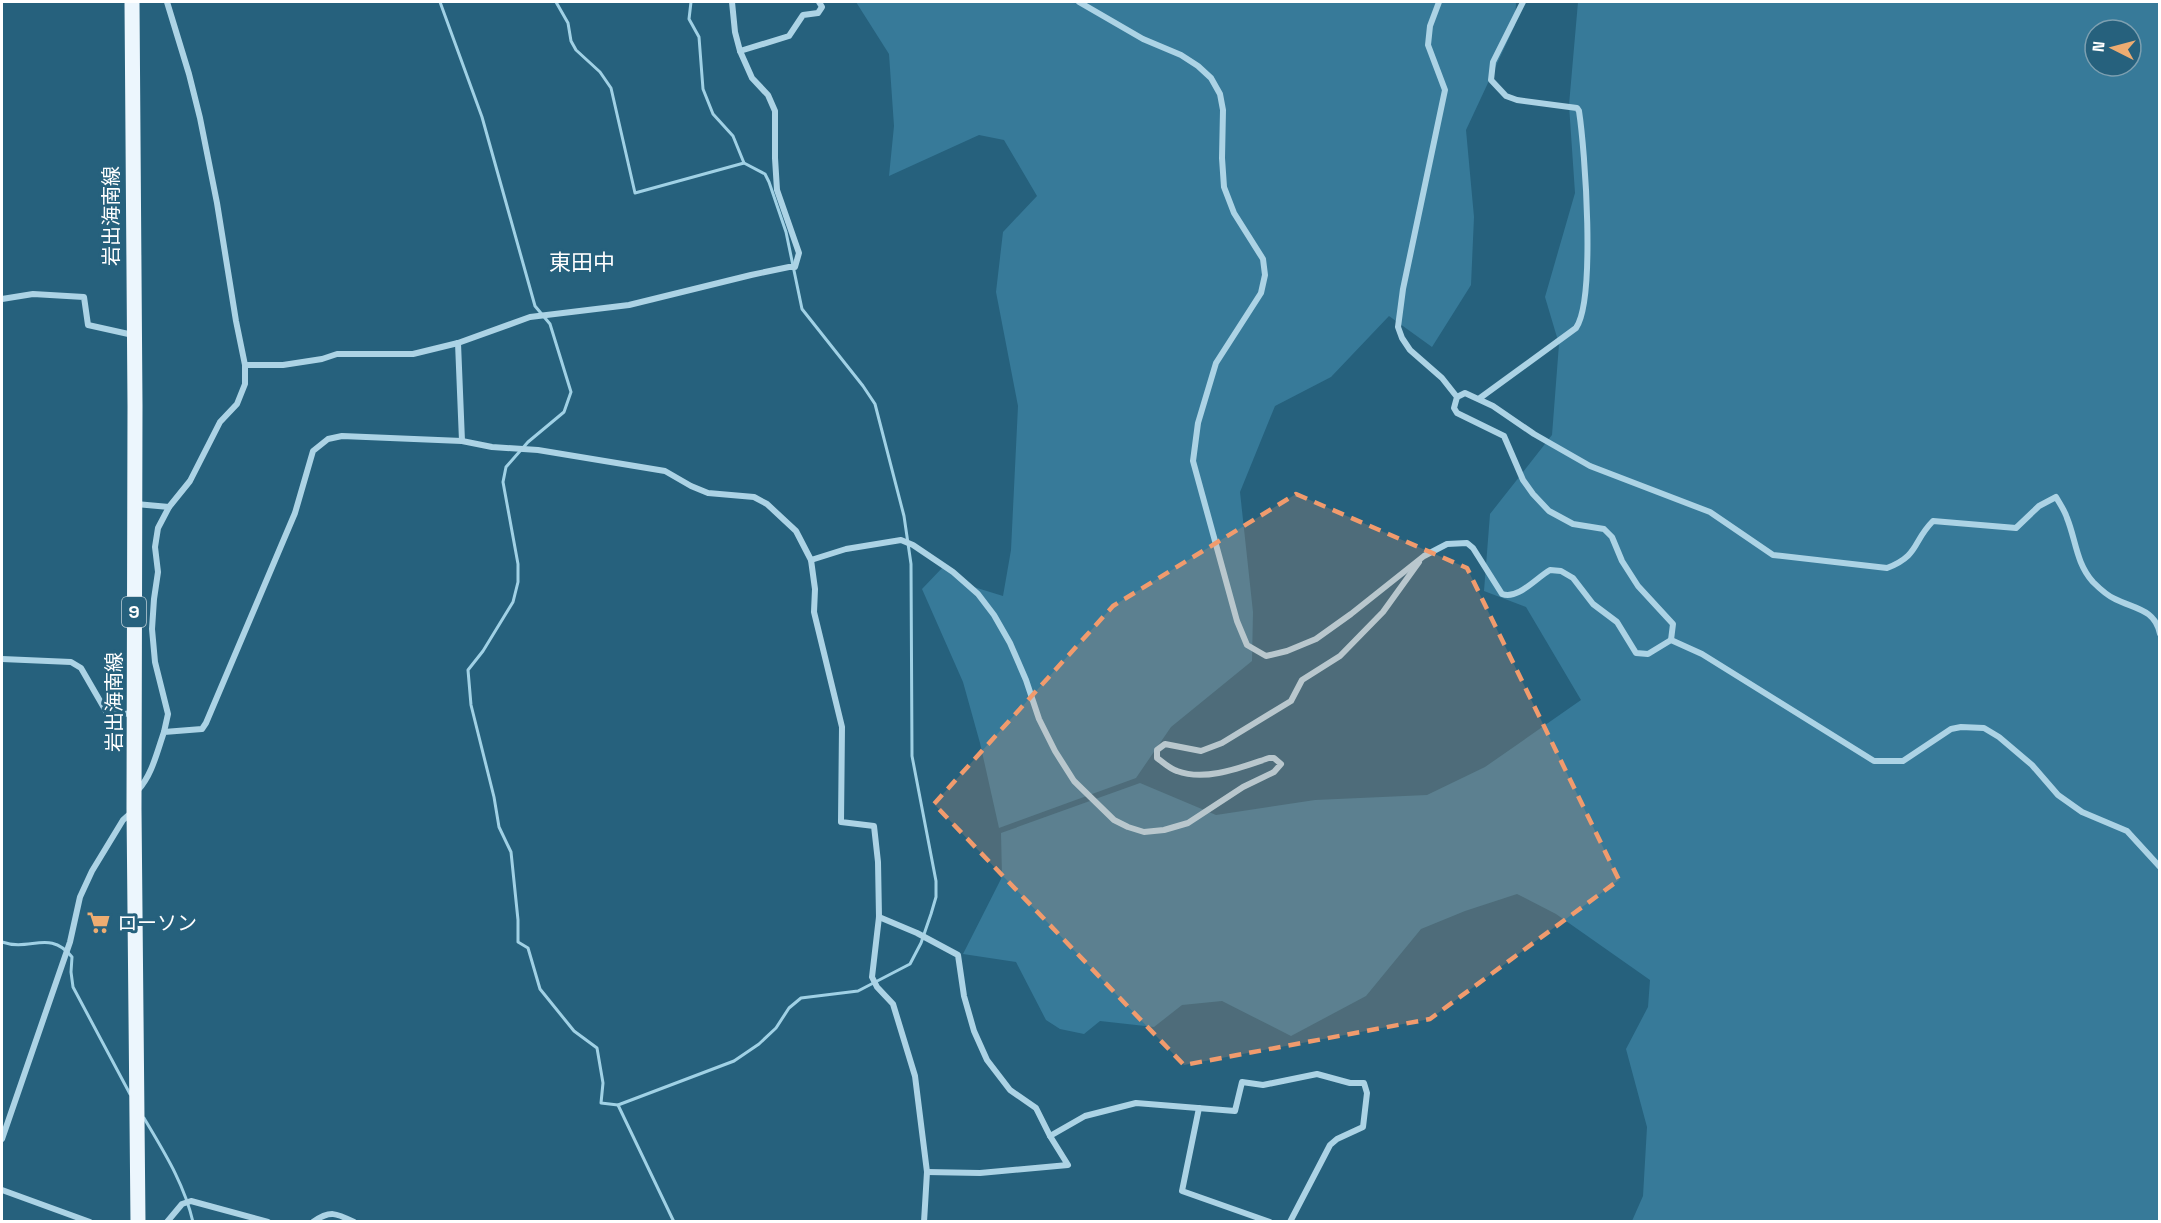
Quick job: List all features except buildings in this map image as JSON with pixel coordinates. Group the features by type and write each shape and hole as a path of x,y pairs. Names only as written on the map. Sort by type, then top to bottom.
{"main road":[{"name":"岩出海南線","path":"132,2 134,809 138,1221"}],"street":[{"path":"135,793 143,784 164,732 168,714 155,662 152,629 158,572 155,547 158,528 169,507 190,481 220,422 237,404 245,384 245,365 200,118 167,2"},
{"path":"245,365 283,365 322,359 337,354 413,354 458,343 530,317 629,305 751,275 795,267 799,253 777,190 775,111 768,94 752,78 740,51 735,32 732,2"},
{"path":"740,51 789,36 803,15 818,13 822,8 819,2"},
{"path":"1078,2 1143,39 1198,66 1210,78 1220,94 1223,110 1224,187 1234,213 1263,259 1265,275 1261,293 1216,363 1198,423 1193,461 1237,621 1247,645 1266,656 1287,651 1316,639 1424,556 1447,544 1467,543 1479,556 1502,594 1508,596 1516,594 1550,570 1561,571 1573,578 1593,604 1617,622 1636,653 1648,654 1671,640"},
{"path":"1439,2 1430,26 1428,45 1445,90 1403,289 1398,327 1410,350 1442,378 1457,397"},
{"path":"1480,398 1576,328 1581,321 1586,294 1584,146 1577,108 1516,100 1506,96 1491,80 1496,56 1523,2"},
{"path":"2,299 33,294 84,297 88,325 133,335"},
{"path":"458,343 462,441"},
{"path":"1671,640 1673,624 1638,586 1622,561 1612,537 1604,529 1573,524 1549,511 1523,480 1504,436 1457,412 1454,408 1457,397 1465,393 1480,398 1534,434 1590,466 1710,513 1773,555 1887,568 1903,562 1910,555 1933,521 2016,528 2039,506 2056,497 2067,519 2074,548 2093,583 2114,599 2147,611 2154,619 2160,634"},
{"path":"164,732 202,729 206,723 295,513 313,451 328,439 342,436 462,441 492,447 538,450 665,471 708,493 754,497 767,504 796,531 811,560 814,612 842,727 841,822 874,826 878,862 879,917 872,977 877,987 893,1004 915,1076 927,1172 924,1221"},
{"path":"134,504 169,507"},
{"path":"811,560 846,549 901,540 913,545 953,572 978,594 994,615 1010,643 1026,680 1039,720 1074,781 1114,820 1144,832 1164,830 1188,823 1244,787 1274,772 1281,764 1274,758 1269,758 1231,770 1202,775 1177,771 1157,758 1157,750 1165,744 1201,751 1222,742 1291,701 1302,680 1340,656 1383,612 1424,556"},
{"path":"1671,640 1702,654 1874,761 1903,760 1951,729 1984,728 2000,737 2032,765 2058,795 2082,812 2127,831 2160,867"},
{"path":"2,659 71,662 81,668 107,714 135,714"},
{"path":"2,1139 70,942 80,897 92,871 123,820 134,809"},
{"path":"879,917 917,933 958,955 964,996 974,1031 987,1060 1010,1090 1036,1108 1068,1165 980,1173 927,1172"},
{"path":"1050,1136 1085,1116 1136,1103 1235,1111 1242,1082 1263,1085 1317,1074 1350,1083 1364,1083 1367,1093 1363,1127 1337,1139 1330,1145 1290,1221"},
{"path":"1199,1108 1182,1191 1270,1221"},
{"path":"2,1190 90,1221"},
{"path":"167,1221 182,1204 191,1201 268,1221"},
{"path":"312,1221 324,1214 333,1214 354,1221"}],"highlighted area":[{"path":"1296,494 1467,568 1619,880 1430,1019 1184,1065 934,804 1113,606"}],"shaded area":[{"path":"856,2 1516,2 1515,25 1466,130 1474,217 1471,285 1432,347 1389,316 1331,377 1275,406 1240,492 1253,612 1252,661 1171,727 1136,778 999,828 980,743 963,682 922,589 944,566 964,584 1003,596 1011,550 1018,406 996,292 1003,232 1037,196 1004,140 979,135 889,176 894,126 889,54"},
{"path":"1578,2 2159,2 2159,1221 1632,1221 1643,1196 1647,1127 1626,1049 1648,1007 1650,980 1556,914 1517,894 1465,911 1421,929 1366,996 1291,1036 1222,1001 1182,1005 1154,1027 1100,1021 1084,1034 1060,1029 1046,1020 1016,962 963,954 1002,877 1001,833 1140,783 1216,815 1315,800 1427,795 1485,767 1581,700 1526,607 1484,591 1490,514 1552,435 1559,344 1545,297 1575,193 1569,105"}],"waterway":[{"path":"440,2 482,117 535,306 550,324 571,392 564,412 528,442 506,467 503,482 518,564 518,582 513,602 483,651 468,670 471,705 494,797 499,827 511,852 518,942 528,948 540,989 574,1031 597,1048 603,1083 601,1103 618,1105 734,1061 759,1044 776,1028 789,1008 801,998 858,991 910,964 921,943 936,897 936,881 912,756 911,564 904,516 875,404 802,309 786,232 769,182 765,174 744,163 733,136 713,114 703,89 699,37 689,19 691,2"},
{"path":"556,2 568,23 571,41 576,50 600,72 611,88 635,193 744,163"},
{"path":"2,942 22,945 55,944 72,957 73,987 130,1094"},
{"path":"618,1105 674,1222"},
{"path":"144,1118 179,1181 193,1222"}],"place":[{"name":"ローソン","path":"99,923"}],"district":[{"name":"東田中","path":"582,262"}]}
